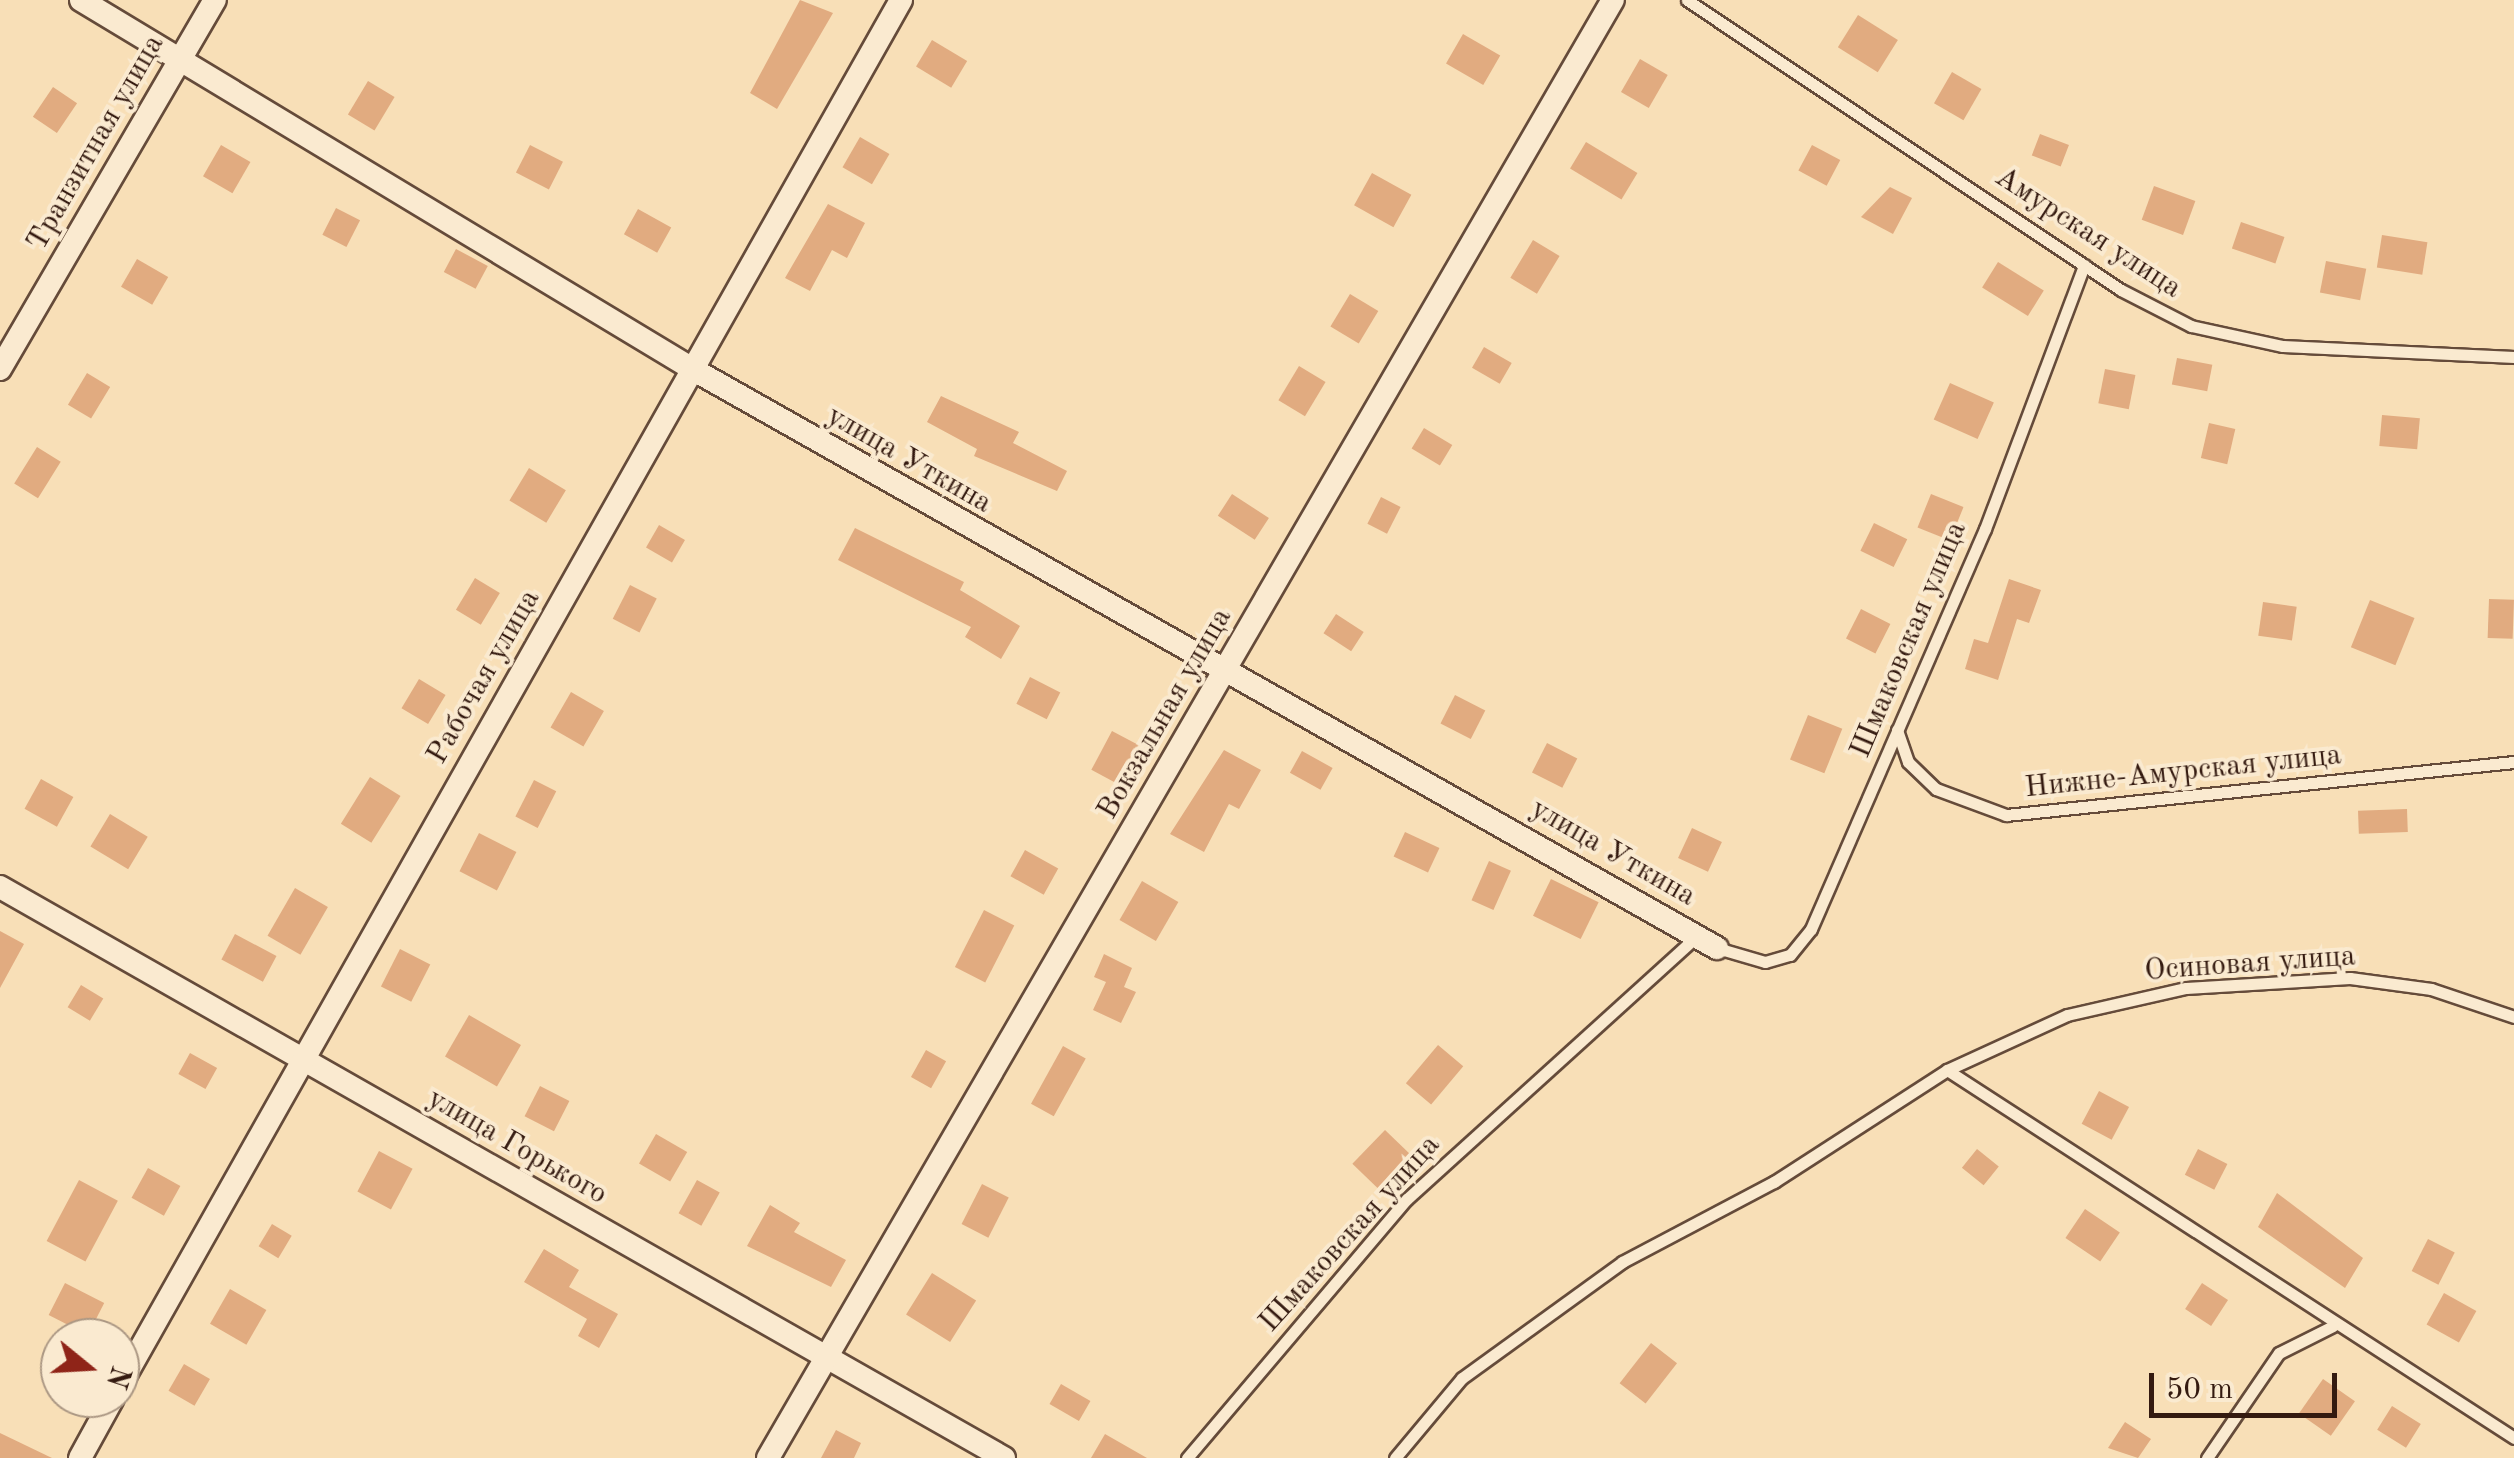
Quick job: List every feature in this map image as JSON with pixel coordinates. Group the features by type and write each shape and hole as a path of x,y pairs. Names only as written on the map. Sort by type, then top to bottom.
{"street":[{"name":"улица Уткина","path":"81,0 694,370 1221,676 1253,678 1707,942"},
{"name":"Транзитная улица","path":"0,369 214,0"},
{"name":"Рабочая улица","path":"140,1349 900,0"},
{"name":"Вокзальная улица","path":"768,1458 1613,0"},
{"name":"улица Горького","path":"0,887 1004,1458"},
{"path":"80,1458 102,1418"}],"lane":[{"name":"Амурская улица","path":"1687,0 2160,312 2227,337 2514,356"},
{"name":"Шмаковская улица","path":"1188,1458 1408,1199 1707,942 1765,962 1802,945 1897,730 2084,265"},
{"name":"Нижне-Амурская улица","path":"1897,730 1908,762 1936,789 2006,815 2514,762"},
{"name":"Осиновая улица","path":"1946,1070 2107,1000 2350,978 2432,989 2514,1017"},
{"path":"1395,1458 1462,1378 1522,1331 1946,1070 2334,1326 2514,1438"},
{"path":"2207,1458 2278,1352 2334,1326"}],"building":[{"path":"800,0 833,13 777,109 750,93"},
{"path":"1858,15 1898,40 1878,72 1838,47"},
{"path":"1463,34 1500,56 1483,85 1446,63"},
{"path":"932,40 967,61 951,88 916,67"},
{"path":"1640,59 1668,75 1649,108 1621,92"},
{"path":"1952,72 1981,89 1963,120 1934,103"},
{"path":"368,81 395,97 374,130 348,114"},
{"path":"53,87 77,103 57,133 33,117"},
{"path":"2040,134 2069,145 2061,167 2032,155"},
{"path":"860,137 889,154 872,184 842,167"},
{"path":"1586,142 1637,173 1621,199 1570,169"},
{"path":"221,145 250,162 232,193 203,176"},
{"path":"530,145 563,162 549,189 516,173"},
{"path":"1812,145 1840,160 1827,186 1798,171"},
{"path":"1372,173 1411,195 1393,227 1354,205"},
{"path":"2154,186 2195,201 2183,235 2142,220"},
{"path":"1890,187 1912,198 1893,234 1861,217"},
{"path":"828,204 865,223 847,258 832,250 810,291 785,278"},
{"path":"336,208 360,220 346,247 322,235"},
{"path":"638,209 671,227 657,253 624,234"},
{"path":"2241,222 2284,237 2275,263 2232,248"},
{"path":"2382,235 2427,242 2422,275 2377,268"},
{"path":"1533,240 1560,256 1537,294 1510,278"},
{"path":"456,249 488,266 476,289 444,272"},
{"path":"137,259 168,277 152,305 121,287"},
{"path":"2326,261 2366,269 2360,300 2320,292"},
{"path":"1998,262 2044,291 2028,316 1982,287"},
{"path":"1350,294 1378,311 1359,344 1330,327"},
{"path":"1484,347 1512,363 1500,384 1472,368"},
{"path":"2177,358 2212,365 2207,391 2172,385"},
{"path":"1299,366 1326,382 1305,416 1278,400"},
{"path":"2105,369 2135,375 2129,409 2098,403"},
{"path":"87,373 110,387 91,419 68,405"},
{"path":"1950,383 1994,403 1978,439 1934,420"},
{"path":"941,396 1019,432 1013,443 1067,471 1057,491 974,456 977,449 927,422"},
{"path":"2382,415 2420,418 2417,449 2379,446"},
{"path":"2209,423 2235,429 2227,464 2201,458"},
{"path":"1424,428 1452,445 1440,466 1412,449"},
{"path":"37,447 61,462 38,498 14,483"},
{"path":"529,468 566,490 546,523 509,501"},
{"path":"1232,494 1269,518 1255,540 1218,516"},
{"path":"1931,494 1963,507 1950,540 1918,527"},
{"path":"1381,497 1401,507 1387,534 1367,524"},
{"path":"1874,523 1907,539 1894,567 1860,551"},
{"path":"659,525 685,540 672,563 646,548"},
{"path":"855,528 964,582 960,590 1020,626 1001,659 965,637 971,627 838,560"},
{"path":"475,578 500,593 481,625 456,610"},
{"path":"2009,579 2041,590 2029,623 2017,619 1998,680 1965,669 1974,639 1988,643"},
{"path":"630,585 657,599 639,632 613,619"},
{"path":"2489,599 2514,600 2513,639 2488,638"},
{"path":"2370,600 2415,618 2395,665 2351,647"},
{"path":"2263,602 2297,607 2292,640 2258,636"},
{"path":"1861,609 1890,624 1875,653 1846,638"},
{"path":"1336,614 1364,632 1351,651 1323,633"},
{"path":"1030,677 1060,692 1047,719 1016,704"},
{"path":"419,679 446,695 428,724 401,708"},
{"path":"571,692 604,711 583,747 550,728"},
{"path":"1455,695 1485,710 1471,739 1440,724"},
{"path":"1808,715 1842,729 1824,773 1790,760"},
{"path":"1112,731 1138,745 1118,784 1091,770"},
{"path":"1547,743 1577,758 1562,788 1532,772"},
{"path":"1224,750 1261,770 1239,809 1229,804 1204,852 1170,834"},
{"path":"1302,751 1333,768 1320,790 1290,773"},
{"path":"370,777 401,796 371,843 341,824"},
{"path":"41,779 73,797 57,827 25,809"},
{"path":"534,780 556,791 538,828 515,817"},
{"path":"2407,809 2408,832 2359,834 2358,811"},
{"path":"110,814 148,837 128,869 90,847"},
{"path":"1692,828 1722,842 1708,872 1678,858"},
{"path":"1405,832 1439,848 1428,873 1394,856"},
{"path":"479,833 516,852 497,890 459,871"},
{"path":"1025,850 1058,868 1044,895 1010,876"},
{"path":"1489,861 1511,871 1493,910 1472,900"},
{"path":"1551,879 1599,902 1581,939 1533,916"},
{"path":"1142,881 1178,902 1156,941 1120,920"},
{"path":"295,888 328,907 300,955 268,936"},
{"path":"984,910 1014,925 985,982 955,967"},
{"path":"0,931 24,944 0,988"},
{"path":"235,934 276,956 263,982 221,960"},
{"path":"400,949 430,964 411,1002 381,986"},
{"path":"1104,954 1132,968 1124,987 1136,992 1121,1023 1093,1010 1106,982 1094,977"},
{"path":"81,985 103,998 90,1021 68,1007"},
{"path":"469,1015 521,1045 497,1087 445,1057"},
{"path":"1438,1045 1463,1066 1431,1105 1406,1083"},
{"path":"1063,1046 1086,1059 1054,1116 1031,1104"},
{"path":"926,1050 946,1061 931,1088 911,1077"},
{"path":"190,1053 217,1068 205,1089 178,1074"},
{"path":"540,1086 569,1101 554,1131 525,1116"},
{"path":"2099,1091 2129,1107 2112,1140 2082,1124"},
{"path":"1385,1130 1410,1154 1378,1188 1352,1164"},
{"path":"656,1134 687,1152 670,1181 639,1163"},
{"path":"1977,1149 1999,1167 1984,1185 1962,1168"},
{"path":"2198,1149 2227,1164 2214,1190 2185,1175"},
{"path":"379,1151 413,1169 391,1209 357,1192"},
{"path":"148,1168 180,1186 164,1216 132,1198"},
{"path":"79,1180 118,1201 85,1262 47,1241"},
{"path":"697,1180 720,1193 701,1226 679,1213"},
{"path":"982,1184 1009,1198 988,1238 962,1224"},
{"path":"2277,1193 2363,1258 2345,1288 2258,1227"},
{"path":"770,1205 800,1223 794,1232 846,1260 831,1287 747,1246"},
{"path":"2085,1209 2120,1232 2100,1262 2065,1238"},
{"path":"272,1224 292,1236 278,1258 259,1246"},
{"path":"2428,1239 2455,1253 2438,1285 2412,1271"},
{"path":"544,1249 579,1270 569,1287 618,1314 599,1348 578,1336 587,1319 524,1282"},
{"path":"932,1273 976,1301 950,1342 906,1315"},
{"path":"65,1283 104,1303 97,1318 49,1315"},
{"path":"2202,1283 2228,1300 2211,1326 2185,1309"},
{"path":"230,1289 266,1310 246,1345 210,1324"},
{"path":"2444,1293 2476,1311 2459,1342 2427,1324"},
{"path":"1651,1343 1677,1363 1646,1404 1620,1383"},
{"path":"184,1364 210,1379 194,1406 168,1391"},
{"path":"2323,1379 2355,1401 2331,1436 2299,1413"},
{"path":"1061,1384 1090,1401 1079,1421 1050,1404"},
{"path":"2392,1406 2421,1424 2406,1448 2377,1430"},
{"path":"2125,1422 2151,1439 2138,1458 2108,1448"},
{"path":"836,1430 861,1443 854,1458 821,1458"},
{"path":"0,1433 52,1458 0,1458"},
{"path":"1105,1434 1147,1458 1091,1458"}]}
